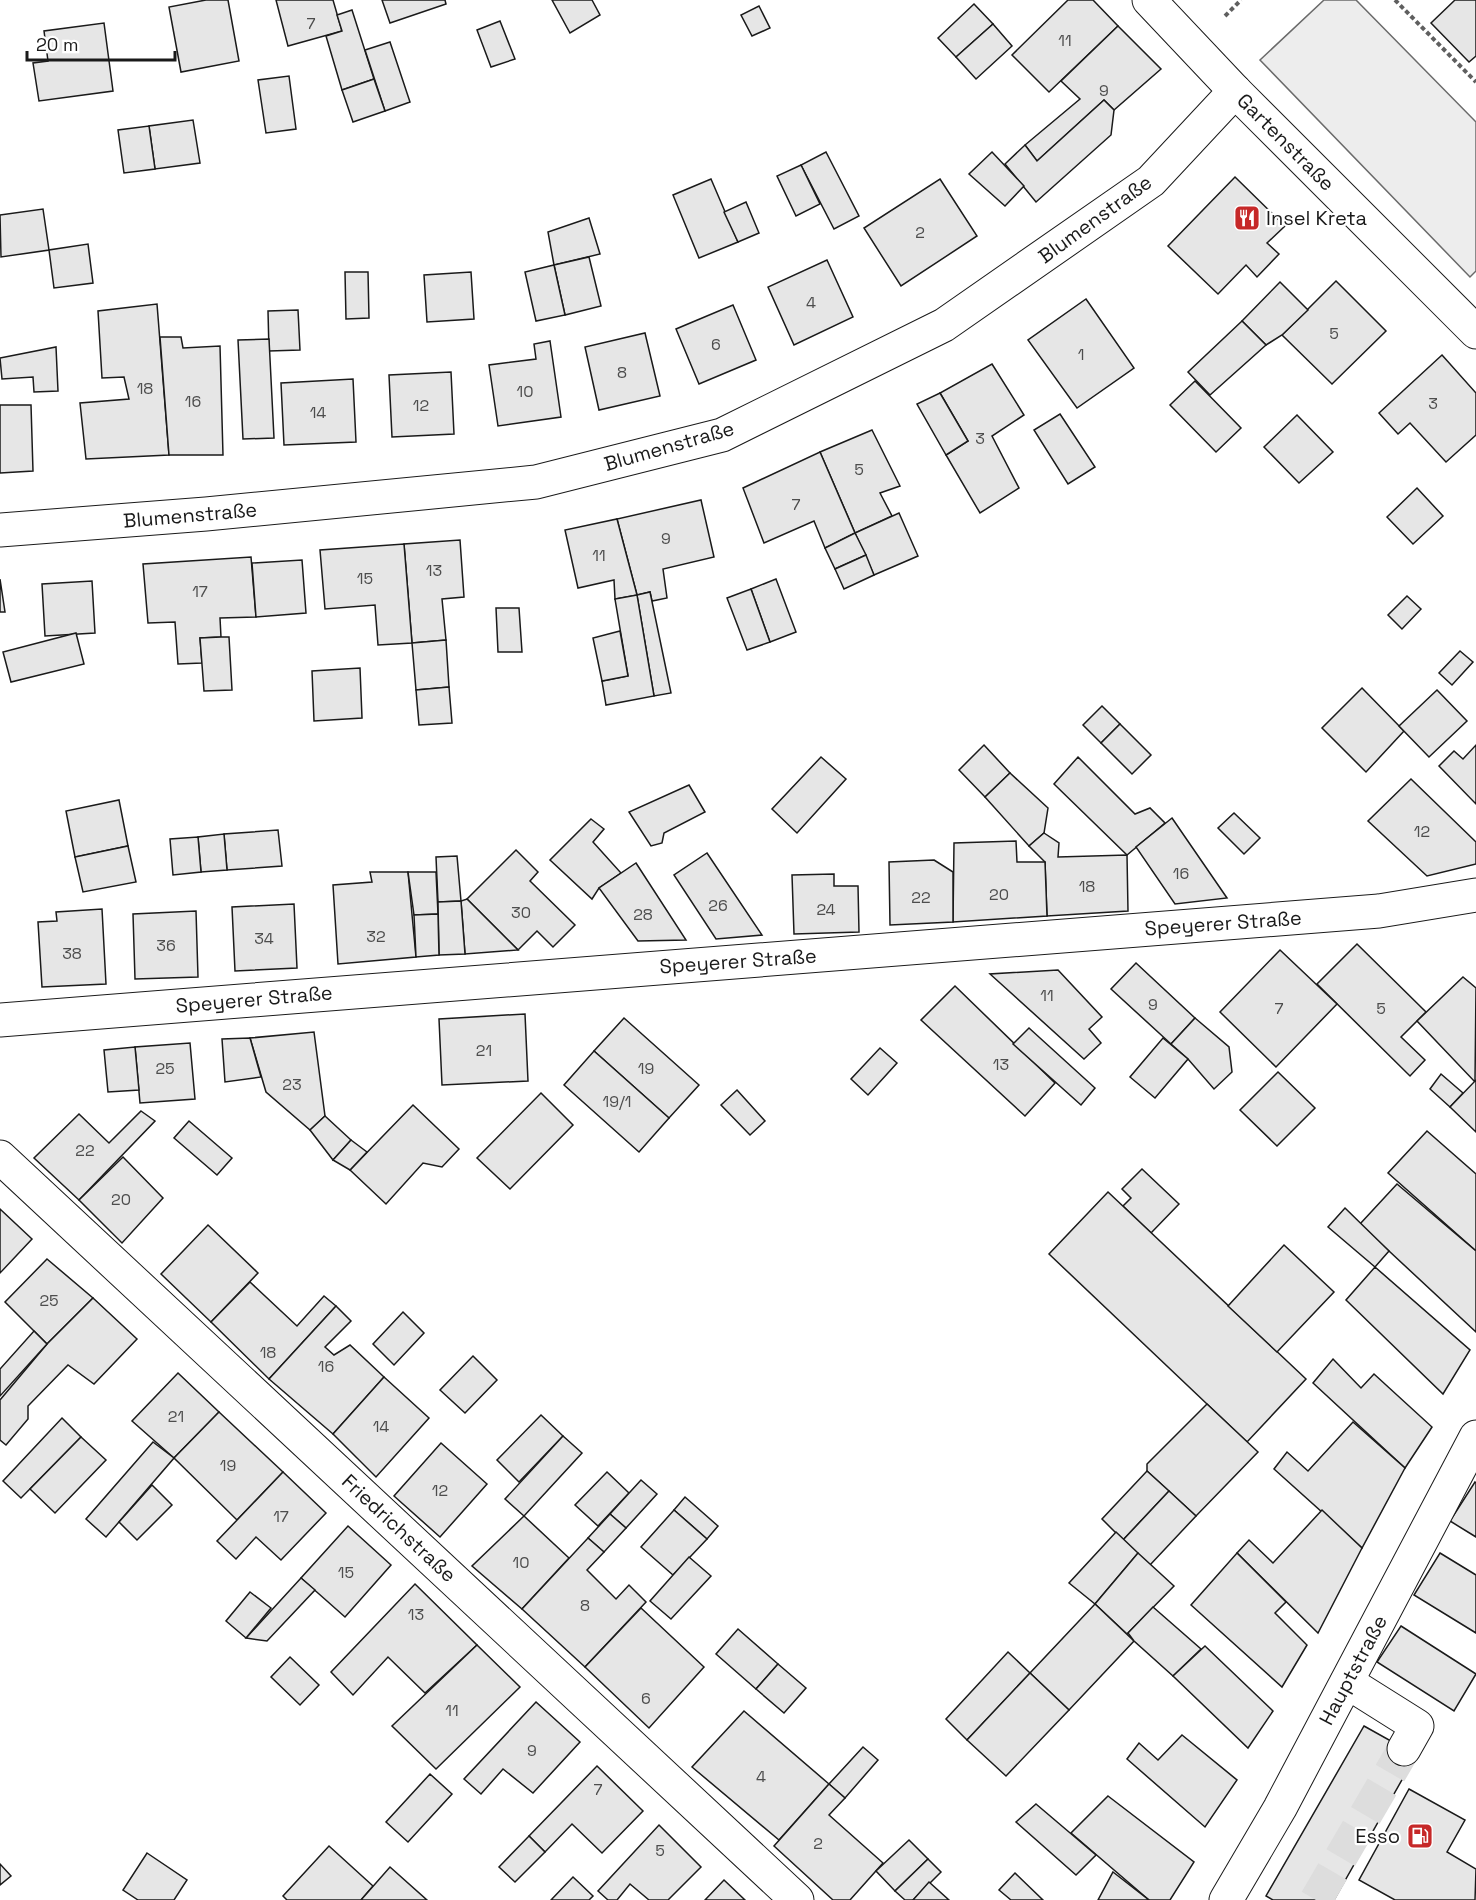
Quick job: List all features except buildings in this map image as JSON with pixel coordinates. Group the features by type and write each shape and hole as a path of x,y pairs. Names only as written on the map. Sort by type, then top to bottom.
{"street":[{"name":"Gartenstraße","path":"1149,0 1235,92 1476,332"},
{"name":"Blumenstraße","path":"0,530 206,514 536,482 722,435 945,326 1151,181 1235,92"},
{"name":"Speyerer Straße","path":"0,1020 1379,911 1476,895"},
{"name":"Friedrichstraße","path":"0,1157 797,1900"},
{"name":"Hauptstraße","path":"1226,1900 1281,1809 1476,1437"},
{"path":"1347,1682 1417,1725 1404,1749"}],"path":[{"path":"1395,0 1476,82"}],"shaded area":[{"path":"1324,0 1356,0 1476,122 1476,271 1470,277 1260,60"}],"tunnel":[{"path":"1316,1900 1404,1749"}],"place":[{"name":"Insel Kreta","path":"1247,218"},
{"name":"Esso","path":"1420,1836"}]}
